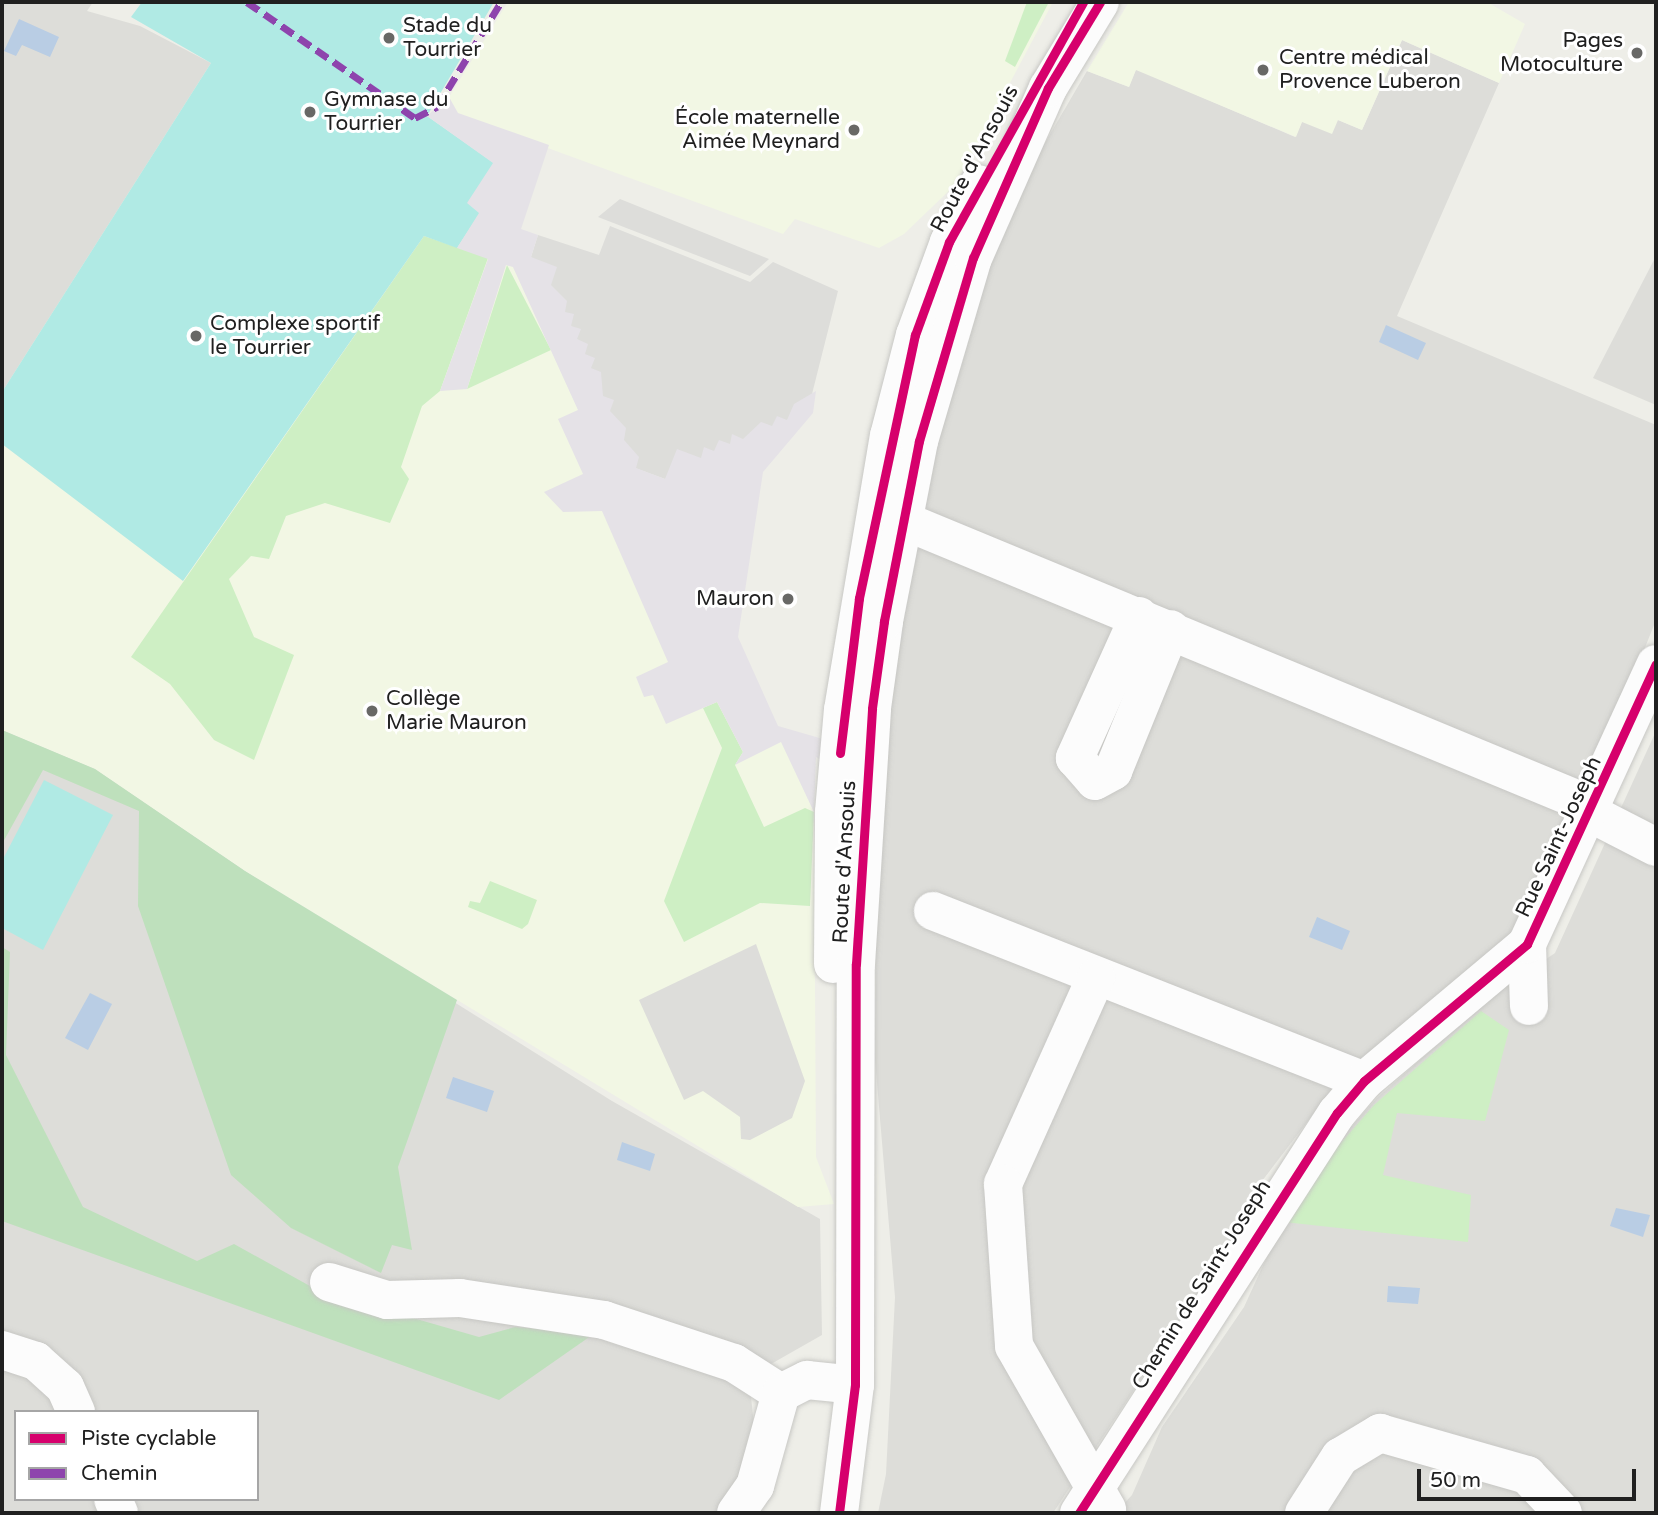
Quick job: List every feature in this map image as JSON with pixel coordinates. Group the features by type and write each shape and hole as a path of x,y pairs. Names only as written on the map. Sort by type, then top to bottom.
{"street":[{"name":"Route d'Ansouis","path":"839,1513 855,1385 858,1241 858,709 889,436 915,335 949,242 1083,2"},
{"name":"Route d'Ansouis","path":"858,709 902,520 973,258 1048,88 1100,2"},
{"path":"902,520 1155,623 1592,809 1656,846"},
{"name":"Rue Saint-Joseph","path":"1364,1081 1527,944 1592,809 1656,664"},
{"path":"933,911 1364,1081"},
{"path":"1527,944 1529,1006"},
{"path":"1094,1506 1014,1346 1003,1184 1096,977"},
{"name":"Chemin de Saint-Joseph","path":"1094,1506 1246,1245 1364,1081"},
{"path":"329,1282 387,1300 460,1298 604,1320 734,1363 781,1393"},
{"path":"2,1350 36,1361 65,1387 75,1410"},
{"path":"736,1513 755,1486 781,1393 807,1380 855,1385"},
{"path":"1304,1513 1340,1457 1380,1433 1527,1475 1563,1513"}],"shaded area":[{"path":"2,2 93,2 87,11 140,26 211,63 2,392"},
{"name":"Complexe sportif le Tourrier","path":"142,2 494,2 427,116 494,163 480,213 457,248 424,236 183,581 2,444 2,392 211,63 131,17"},
{"path":"508,2 1053,2 956,184 904,234 879,248 795,219 783,234 457,115 449,97"},
{"name":"Centre médical Provence Luberon","path":"1129,2 1487,2 1525,24 1499,83 1402,40 1362,130 1338,120 1332,134 1302,122 1296,137 1136,70 1129,87 1087,71"},
{"path":"19,19 59,37 50,57 22,45 16,56 4,51"},
{"path":"1402,40 1499,83 1397,316 1656,425 1656,620 1545,898 1497,950 1314,1113 1262,1181 1221,1257 1053,1513 878,1513 886,1474 895,1297 875,1059 877,742 920,492 971,306 1025,177 1087,71 1129,87 1136,69 1295,137 1302,122 1338,120 1362,130"},
{"path":"449,97 458,113 549,145 521,229 538,235 531,257 557,267 551,285 567,301 565,312 574,314 571,326 581,329 577,339 588,344 585,354 595,358 591,368 601,372 603,396 614,400 610,411 626,428 624,440 639,457 636,468 665,479 677,449 701,458 704,447 714,451 719,440 730,444 732,434 743,439 761,422 772,426 777,416 787,420 794,404 816,391 813,413 763,472 738,637 778,726 823,739 827,764 816,757 814,812 781,742 735,765 743,752 717,702 666,724 653,695 644,697 636,677 668,662 602,511 563,512 544,492 583,474 558,419 578,410 513,267 506,265 467,389 440,391 488,259 457,248 479,213 467,203 493,163 427,116"},
{"path":"620,199 769,259 750,276 598,217"},
{"path":"610,226 750,282 773,262 838,291 811,398 787,420 665,479 635,468 565,312 531,257 538,235 599,255"},
{"name":"Collège Marie Mauron","path":"424,236 513,267 675,622 781,741 814,812 816,1157 834,1204 798,1207 245,871 95,769 2,730 2,444 183,580"},
{"path":"1656,256 1656,405 1593,378"},
{"path":"1386,325 1426,343 1418,360 1379,342"},
{"path":"2,730 95,769 245,871 612,1101 820,1219 822,1335 771,1364 751,1397 756,1444 718,1513 2,1513"},
{"path":"1656,731 1656,1513 1115,1513 1132,1495 1162,1427 1244,1307 1282,1224 1322,1160 1377,1098 1490,998 1555,953"},
{"path":"44,780 113,815 43,950 2,928 2,861"},
{"path":"1317,917 1350,931 1342,950 1309,937"},
{"path":"756,944 805,1081 792,1118 750,1140 741,1139 740,1117 703,1091 684,1100 639,1000"},
{"path":"90,993 112,1004 88,1050 65,1038"},
{"path":"453,1077 494,1091 487,1112 446,1098"},
{"path":"622,1142 655,1154 650,1171 617,1160"},
{"path":"1616,1208 1650,1215 1643,1237 1610,1226"},
{"path":"1388,1286 1420,1288 1418,1304 1387,1302"}],"green space":[{"path":"1027,2 1049,2 1015,67 1005,61"},
{"path":"424,236 488,258 440,391 422,406 401,467 409,479 390,523 325,503 286,516 269,559 251,556 229,579 254,637 294,655 254,760 214,740 170,684 131,657"},
{"path":"507,265 551,350 467,389"},
{"path":"717,702 743,752 735,765 764,827 805,808 814,812 810,906 760,903 684,942 664,901 722,748 703,708"},
{"path":"2,730 95,769 245,871 457,1000 398,1167 412,1250 392,1245 381,1273 291,1228 231,1175 138,906 139,811 43,770 2,844"},
{"path":"490,881 537,900 528,924 522,929 468,907 470,901 480,903"},
{"path":"2,947 10,952 6,1055 83,1207 197,1261 234,1244 319,1291 479,1337 515,1327 595,1333 499,1400 2,1221"},
{"path":"1481,1011 1509,1030 1485,1121 1397,1113 1383,1175 1471,1195 1468,1242 1284,1222 1324,1162 1374,1105"}],"marked path":[{"path":"247,2 415,118 437,107 501,2"}],"cycle path":[{"path":"840,753 859,598 915,335 949,242 1083,2"},
{"path":"839,1513 855,1385 856,964 872,708 884,621 919,441 973,258 1048,88 1100,2"},
{"path":"1079,1513 1337,1113 1364,1081 1527,944 1656,664"}],"place":[{"name":"Stade du Tourrier","path":"389,38"},
{"name":"Pages Motoculture","path":"1637,53"},
{"name":"Centre médical Provence Luberon","path":"1263,70"},
{"name":"Gymnase du Tourrier","path":"310,112"},
{"name":"École maternelle Aimée Meynard","path":"854,130"},
{"name":"Complexe sportif le Tourrier","path":"196,336"},
{"name":"Mauron","path":"788,599"},
{"name":"Collège Marie Mauron","path":"372,711"}]}
